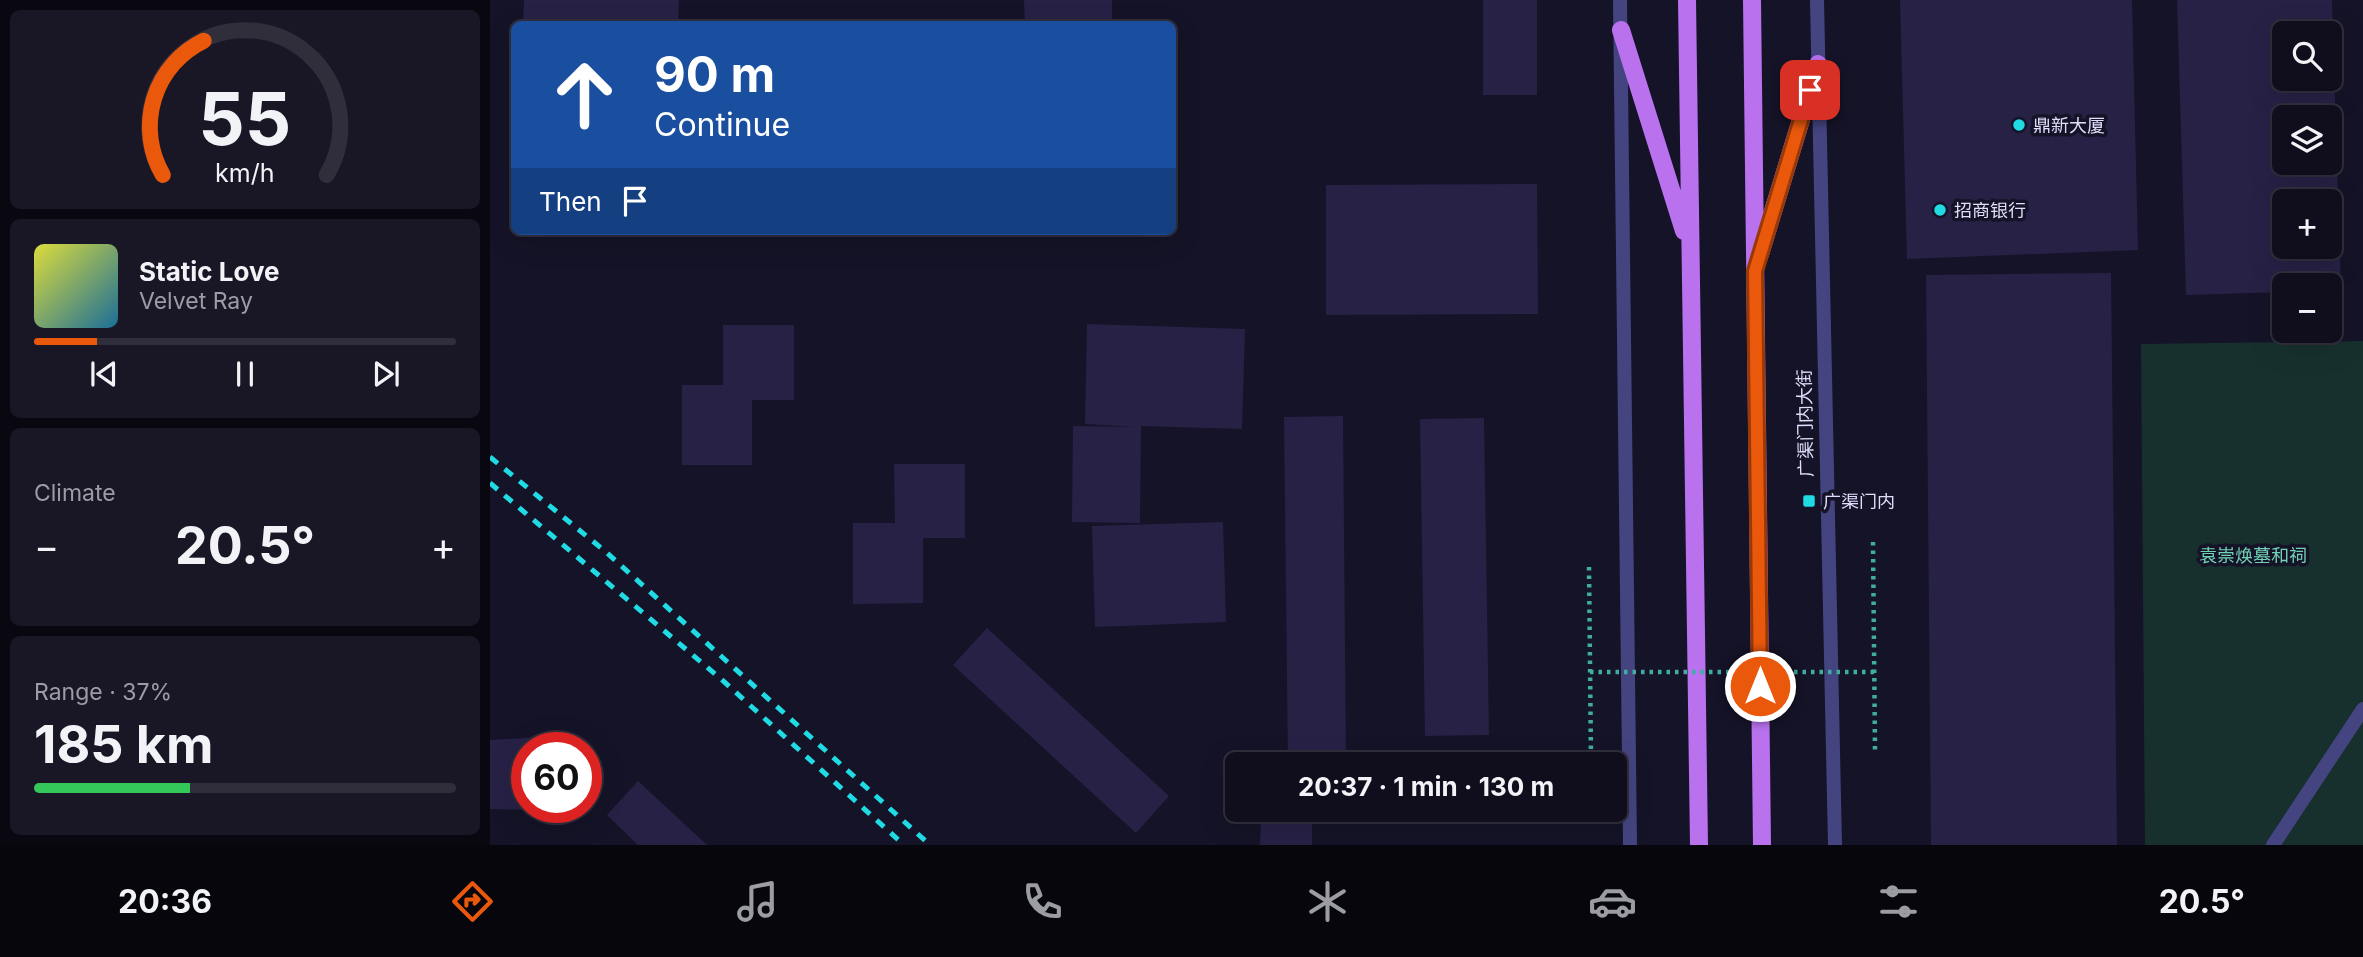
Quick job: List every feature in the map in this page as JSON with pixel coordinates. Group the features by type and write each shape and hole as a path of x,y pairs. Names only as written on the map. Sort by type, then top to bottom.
{"main road":[{"path":"1687,0 1699,845"},
{"path":"1752,0 1762,845"},
{"path":"1621,30 1689,248"},
{"path":"1755,271 1818,64"}],"street":[{"path":"1620,0 1630,845"},
{"name":"广渠门内大街","path":"1817,0 1835,845"},
{"path":"2273,845 2363,709"}],"path":[{"path":"1873,542 1875,751"},
{"path":"1589,567 1591,752"},
{"path":"1590,672 1874,672"}],"green space":[{"name":"袁崇焕墓和祠","path":"2363,341 2363,845 2145,845 2141,344"}],"building":[{"path":"524,0 679,0 678,21 523,21"},
{"path":"1024,0 1112,0 1112,21 1025,21"},
{"path":"1483,0 1537,0 1537,95 1483,95"},
{"name":"鼎新大厦","path":"1900,0 2132,0 2138,250 1907,259"},
{"path":"2177,0 2332,0 2333,21 2272,21 2272,91 2335,91 2335,105 2272,105 2272,175 2337,175 2338,189 2272,189 2272,259 2340,259 2340,273 2272,273 2272,292 2186,295"},
{"path":"1537,184 1538,314 1326,315 1326,185"},
{"path":"2111,273 2117,845 1931,845 1926,275"},
{"path":"1087,324 1245,329 1242,429 1141,426 1140,523 1072,522 1073,426 1136,427 1085,424"},
{"path":"723,325 794,325 794,400 752,400 752,465 682,465 682,385 723,385"},
{"path":"1343,416 1346,752 1288,752 1284,417"},
{"path":"1484,418 1489,735 1425,736 1420,419"},
{"path":"894,464 965,464 965,538 923,538 923,603 853,604 853,523 895,523"},
{"path":"1223,522 1226,622 1095,627 1092,526"},
{"path":"987,628 1169,796 1136,833 953,665"},
{"path":"511,739 511,809 490,809 490,740"},
{"path":"638,781 707,845 638,845 607,815"},
{"path":"1261,822 1312,822 1312,845 1260,845"}],"railway":[{"path":"490,457 606,552 930,845"},
{"path":"490,483 721,679 904,845"}],"place":[{"name":"鼎新大厦","path":"2019,125"},
{"name":"招商银行","path":"1940,210"},
{"name":"广渠门内","path":"1809,501"}],"route":[{"path":"1760,686 1755,271 1810,90"}]}
